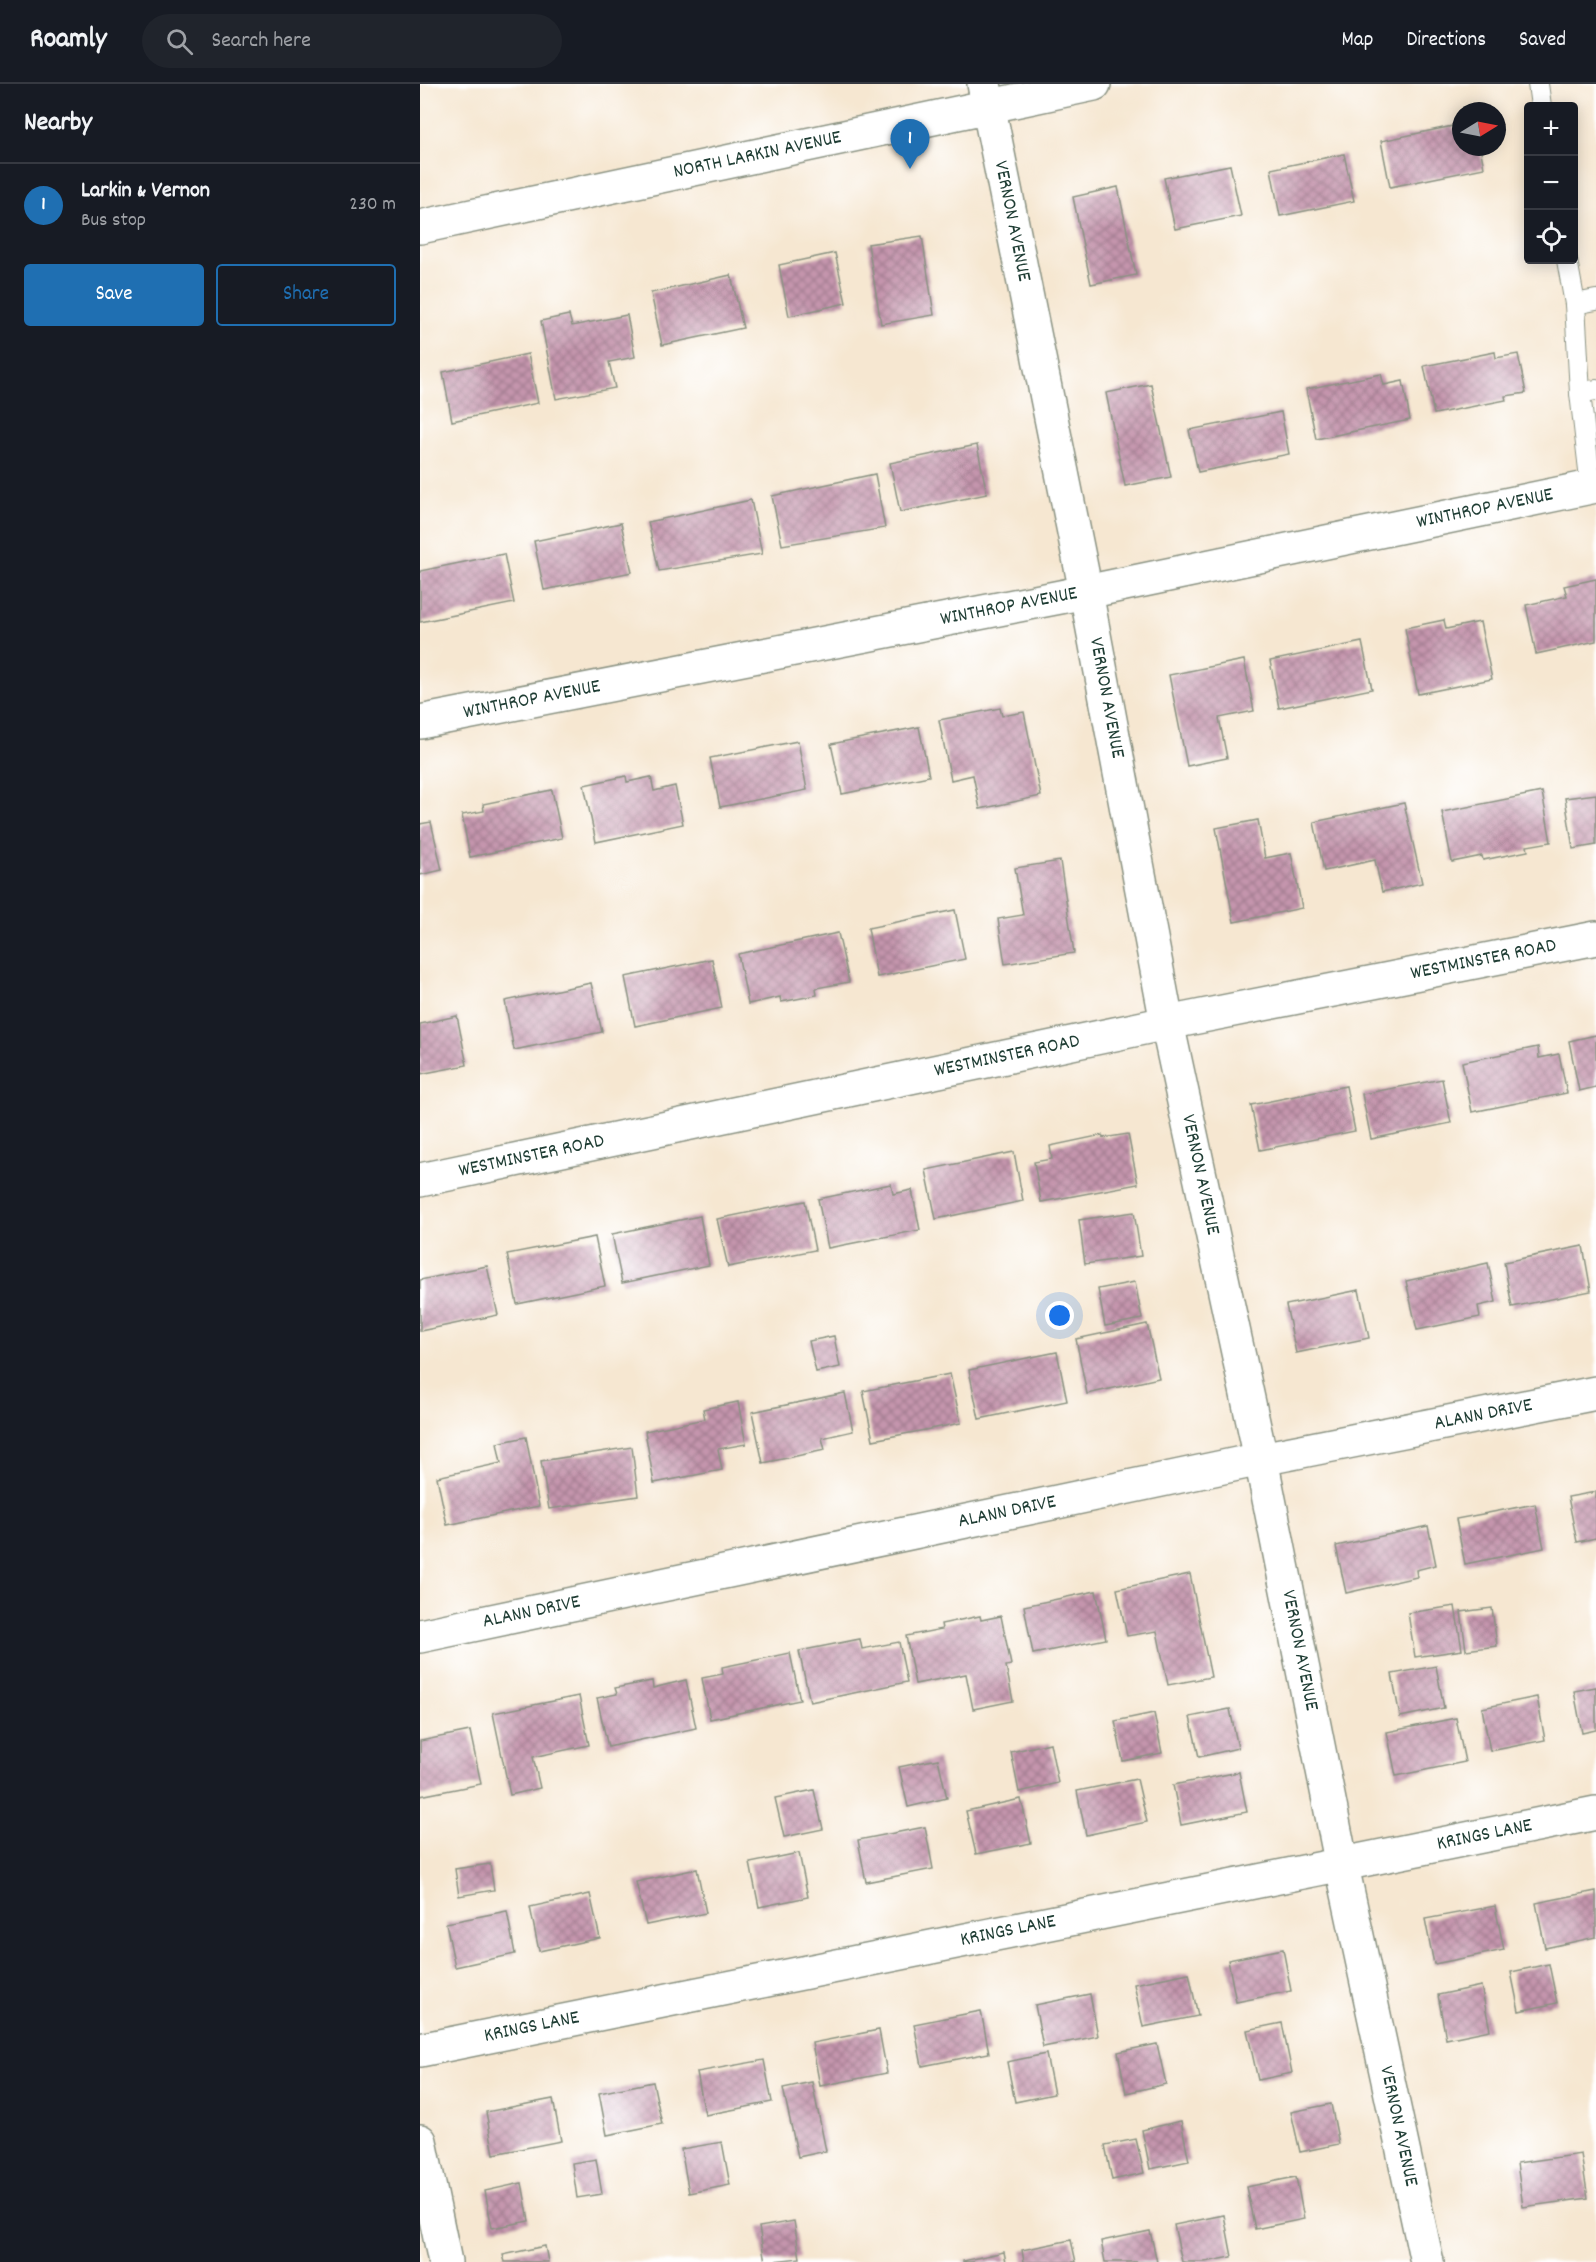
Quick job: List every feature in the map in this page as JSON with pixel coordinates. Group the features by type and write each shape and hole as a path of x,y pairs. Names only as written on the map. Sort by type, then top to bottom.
{"street":[{"name":"NORTH LARKIN AVENUE","path":"420,226 986,95 1095,84"},
{"name":"VERNON AVENUE","path":"986,95 1086,592 1167,1023 1261,1459 1342,1866 1427,2262"},
{"name":"WINTHROP AVENUE","path":"420,722 1086,592 1594,487"},
{"name":"WESTMINSTER ROAD","path":"420,1180 1167,1023 1596,939"},
{"name":"ALANN DRIVE","path":"420,1636 1261,1459 1596,1393"},
{"name":"KRINGS LANE","path":"420,2050 1596,1813"},
{"path":"420,2141 445,2262"}],"lane":[{"path":"1538,84 1540,102"},
{"path":"1568,264 1588,391 1594,487"},
{"path":"1575,304 1596,300"}],"building":[{"path":"1452,126 1452,156 1482,156 1484,168 1390,187 1381,141"},
{"path":"1344,154 1354,201 1280,216 1271,169"},
{"path":"1230,165 1241,216 1175,229 1164,178"},
{"path":"1118,187 1136,275 1091,284 1073,197"},
{"path":"922,236 934,315 881,324 868,244"},
{"path":"835,253 846,303 789,316 779,265"},
{"path":"731,275 743,328 662,345 651,293"},
{"path":"569,315 572,326 627,315 635,357 609,362 615,388 556,399 541,321"},
{"path":"1495,352 1496,358 1518,354 1526,393 1505,396 1506,400 1434,414 1424,366"},
{"path":"528,354 538,403 452,421 443,372"},
{"path":"1381,374 1384,385 1403,381 1410,420 1316,439 1306,389"},
{"path":"1151,384 1171,477 1125,486 1106,393"},
{"path":"1281,412 1289,454 1198,472 1189,430"},
{"path":"977,445 987,494 900,512 890,463"},
{"path":"875,474 885,528 782,545 772,496"},
{"path":"751,500 762,554 659,571 648,522"},
{"path":"621,523 632,572 544,590 534,541"},
{"path":"504,554 514,603 420,622 420,571"},
{"path":"1596,579 1596,641 1536,654 1526,605 1567,596 1564,586"},
{"path":"1444,620 1446,629 1480,622 1492,679 1418,694 1405,628"},
{"path":"1362,642 1372,689 1279,708 1270,661"},
{"path":"1244,660 1254,711 1219,718 1227,758 1187,766 1169,675"},
{"path":"1000,708 1002,716 1024,712 1041,796 980,809 973,775 951,780 939,720"},
{"path":"919,727 929,776 842,794 831,744"},
{"path":"798,741 807,790 720,807 710,758"},
{"path":"626,776 627,782 651,777 654,791 675,786 683,824 596,842 584,785"},
{"path":"552,790 562,838 470,857 462,815 484,811 483,804"},
{"path":"1542,792 1551,842 1527,846 1528,851 1483,860 1482,856 1452,862 1442,812"},
{"path":"1596,794 1596,845 1573,849 1565,798"},
{"path":"1404,803 1422,883 1382,892 1375,860 1324,871 1314,822"},
{"path":"1258,820 1265,858 1291,853 1302,908 1234,922 1216,828"},
{"path":"431,822 442,870 420,875 420,824"},
{"path":"1060,861 1074,953 1005,964 998,919 1023,915 1015,868"},
{"path":"955,910 965,959 877,977 868,928"},
{"path":"838,933 849,982 816,988 817,995 781,1002 780,997 748,1004 738,954"},
{"path":"712,959 722,1008 635,1026 625,977"},
{"path":"591,983 602,1032 514,1050 505,1001"},
{"path":"457,1016 467,1065 420,1074 420,1024"},
{"path":"1596,1035 1596,1087 1579,1091 1569,1041"},
{"path":"1538,1047 1539,1058 1559,1054 1567,1093 1472,1112 1462,1062"},
{"path":"1442,1079 1451,1123 1371,1139 1362,1094"},
{"path":"1346,1086 1355,1131 1260,1150 1251,1105"},
{"path":"1128,1134 1138,1184 1041,1202 1034,1162 1052,1159 1050,1146 1102,1135 1103,1138"},
{"path":"1014,1152 1023,1201 936,1219 926,1170"},
{"path":"891,1184 893,1194 912,1190 920,1230 828,1248 818,1199"},
{"path":"805,1201 815,1250 728,1267 717,1219"},
{"path":"1134,1212 1141,1256 1085,1264 1079,1220"},
{"path":"700,1216 709,1265 622,1283 612,1234"},
{"path":"595,1237 605,1286 517,1304 507,1254"},
{"path":"1583,1246 1591,1291 1512,1307 1504,1262"},
{"path":"1488,1263 1496,1302 1478,1306 1480,1317 1417,1330 1406,1281"},
{"path":"487,1266 498,1315 420,1331 420,1280"},
{"path":"1135,1282 1142,1319 1105,1326 1098,1289"},
{"path":"1359,1290 1369,1338 1296,1353 1286,1305"},
{"path":"1147,1324 1159,1378 1087,1394 1076,1339"},
{"path":"834,1336 840,1367 816,1372 809,1341"},
{"path":"1057,1352 1067,1401 979,1419 969,1370"},
{"path":"950,1374 961,1423 873,1440 863,1391"},
{"path":"845,1393 853,1431 822,1438 825,1450 763,1463 752,1412"},
{"path":"738,1402 746,1444 718,1449 722,1470 654,1483 645,1431 705,1419 703,1409"},
{"path":"526,1437 539,1506 447,1525 437,1477 501,1463 497,1443"},
{"path":"632,1447 638,1496 549,1509 541,1461"},
{"path":"1596,1492 1596,1538 1577,1542 1568,1497"},
{"path":"1535,1504 1544,1548 1465,1564 1456,1519"},
{"path":"1428,1526 1436,1565 1416,1570 1417,1577 1346,1593 1336,1546"},
{"path":"1190,1574 1211,1677 1168,1685 1157,1631 1127,1636 1117,1589"},
{"path":"1096,1591 1106,1639 1033,1654 1024,1606"},
{"path":"1455,1606 1462,1650 1415,1657 1408,1613"},
{"path":"1492,1608 1497,1646 1466,1650 1461,1612"},
{"path":"980,1616 981,1620 1001,1616 1011,1665 1006,1666 1013,1701 973,1709 966,1674 915,1684 906,1636 942,1629 941,1624"},
{"path":"860,1639 862,1649 899,1642 907,1682 810,1702 799,1651"},
{"path":"790,1653 800,1700 710,1719 702,1678 723,1674 722,1667"},
{"path":"1436,1666 1444,1708 1400,1717 1392,1674"},
{"path":"686,1680 696,1728 608,1747 597,1698 617,1694 615,1688 652,1681 653,1688"},
{"path":"1596,1687 1596,1730 1582,1733 1574,1691"},
{"path":"579,1696 589,1745 533,1757 540,1788 510,1795 493,1713"},
{"path":"1537,1697 1545,1740 1490,1751 1482,1708"},
{"path":"1230,1709 1238,1748 1199,1757 1190,1717"},
{"path":"1154,1713 1162,1753 1123,1761 1115,1721"},
{"path":"1456,1718 1465,1762 1396,1776 1387,1732"},
{"path":"470,1731 481,1784 420,1796 420,1741"},
{"path":"1050,1743 1058,1783 1019,1792 1011,1752"},
{"path":"938,1759 947,1798 908,1807 899,1767"},
{"path":"1239,1772 1247,1812 1181,1825 1173,1785"},
{"path":"1137,1779 1147,1822 1086,1835 1077,1791"},
{"path":"814,1790 823,1829 784,1837 775,1798"},
{"path":"1021,1799 1031,1843 976,1854 966,1811"},
{"path":"925,1827 933,1869 866,1882 858,1840"},
{"path":"799,1853 808,1897 759,1907 750,1863"},
{"path":"490,1864 494,1890 459,1896 455,1869"},
{"path":"697,1869 706,1913 646,1925 636,1882"},
{"path":"1596,1891 1596,1937 1545,1948 1536,1903"},
{"path":"590,1894 600,1938 539,1951 530,1907"},
{"path":"1495,1906 1504,1950 1434,1964 1425,1919"},
{"path":"507,1911 515,1954 455,1967 446,1923"},
{"path":"1283,1949 1291,1991 1236,2002 1228,1960"},
{"path":"1549,1964 1557,2003 1519,2011 1511,1972"},
{"path":"1189,1973 1198,2016 1143,2027 1134,1984"},
{"path":"1481,1986 1490,2030 1446,2039 1438,1995"},
{"path":"1090,1994 1098,2036 1043,2047 1035,2005"},
{"path":"981,2011 989,2053 922,2066 914,2024"},
{"path":"1282,2023 1292,2073 1258,2080 1247,2030"},
{"path":"879,2030 887,2073 820,2086 812,2043"},
{"path":"1157,2044 1166,2084 1126,2093 1118,2052"},
{"path":"1046,2054 1054,2094 1015,2102 1007,2062"},
{"path":"764,2060 772,2102 705,2115 697,2072"},
{"path":"653,2082 662,2124 607,2135 599,2093"},
{"path":"812,2082 826,2151 798,2157 783,2088"},
{"path":"553,2099 561,2141 494,2154 486,2112"},
{"path":"1331,2104 1339,2144 1300,2152 1291,2112"},
{"path":"1181,2121 1189,2161 1150,2169 1142,2130"},
{"path":"1136,2139 1144,2173 1112,2180 1105,2145"},
{"path":"722,2142 730,2185 689,2193 681,2149"},
{"path":"1581,2154 1588,2198 1523,2207 1517,2163"},
{"path":"596,2159 602,2194 577,2198 572,2163"},
{"path":"1296,2177 1304,2219 1255,2229 1246,2187"},
{"path":"522,2183 529,2221 492,2228 485,2191"},
{"path":"1224,2215 1232,2257 1205,2262 1182,2262 1174,2225"},
{"path":"794,2221 800,2258 765,2262 759,2227"},
{"path":"1150,2231 1157,2262 1105,2262 1101,2241"},
{"path":"1071,2240 1076,2262 1024,2262 1022,2250"},
{"path":"545,2246 548,2262 505,2262 503,2255"},
{"path":"1004,2252 1006,2262 963,2262 963,2261"}],"place":[{"name":"Larkin & Vernon","path":"910,169"}]}
